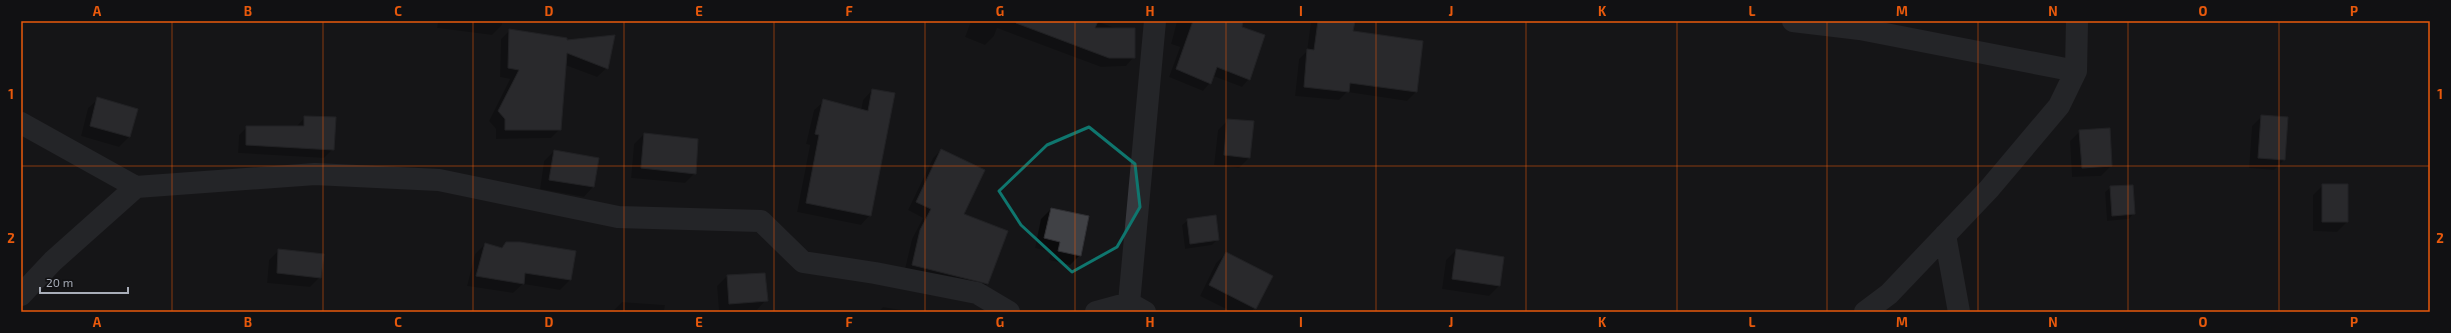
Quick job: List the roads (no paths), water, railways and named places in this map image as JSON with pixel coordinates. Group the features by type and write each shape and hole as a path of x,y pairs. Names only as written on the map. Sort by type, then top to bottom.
{"street":[{"path":"1096,312 1137,308 1155,21"},
{"path":"1793,21 1860,29 2076,71"},
{"path":"1865,312 1889,294 1989,189 2059,106 2076,71 2077,21"},
{"path":"21,123 136,187 315,174 440,180 618,218 761,221 803,262 876,273 977,293 1009,312"},
{"path":"21,295 53,261 136,187"},
{"path":"1945,235 1959,312"}]}
